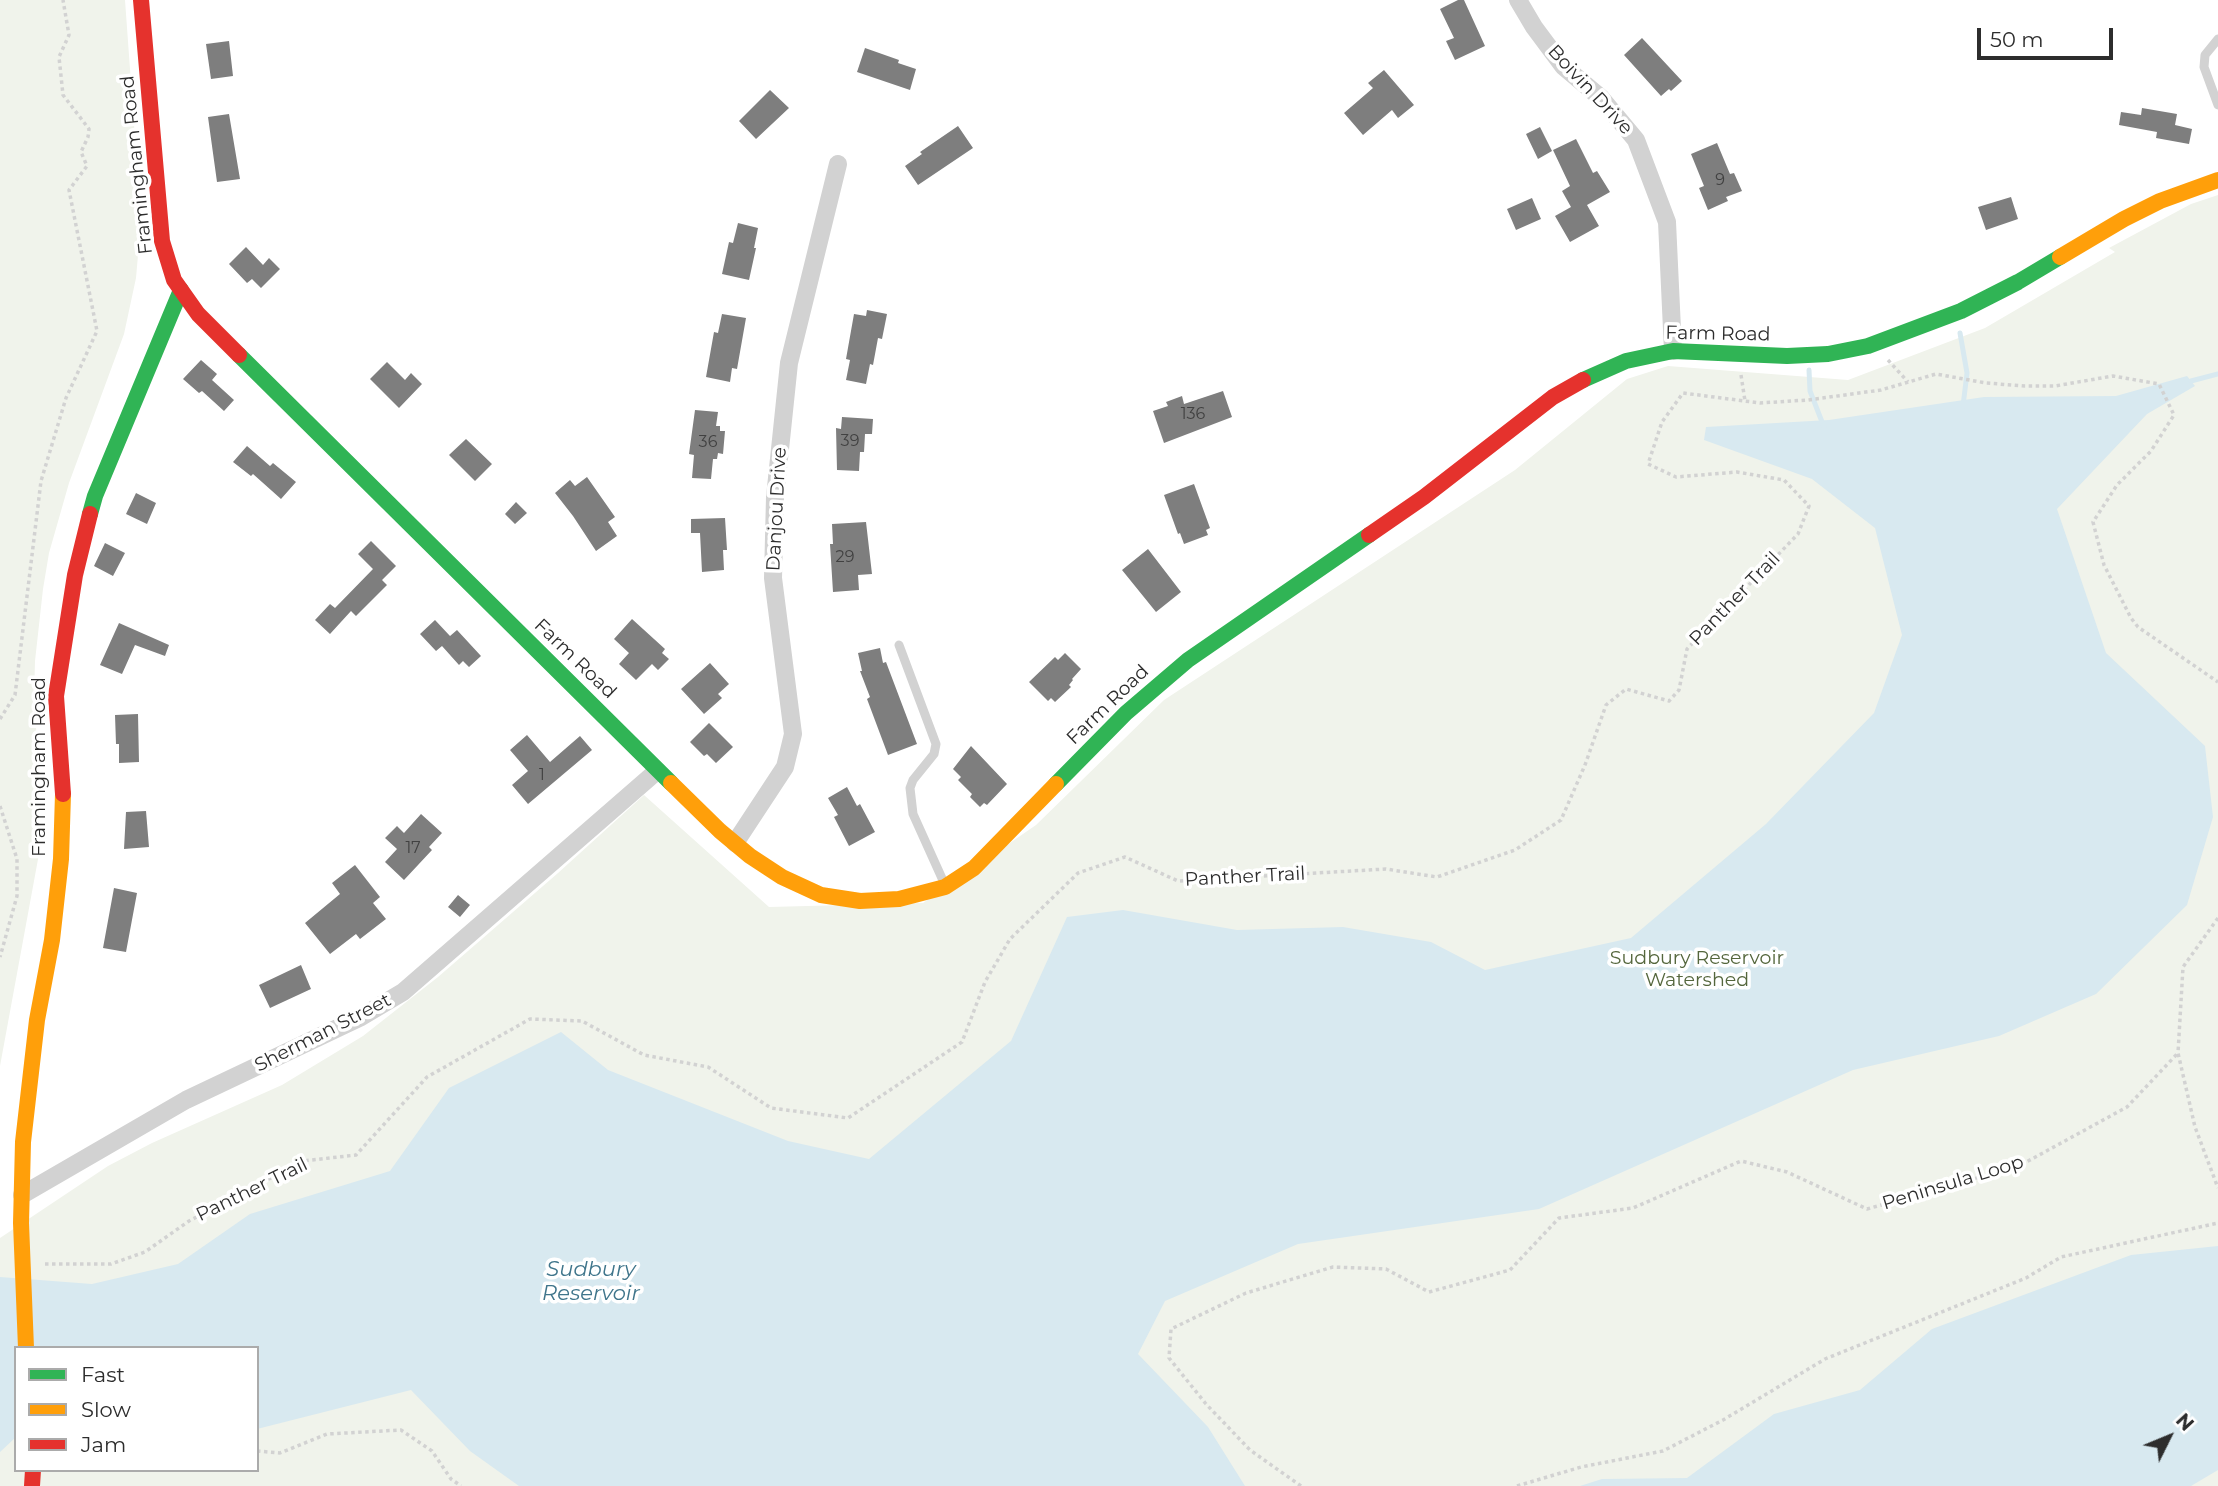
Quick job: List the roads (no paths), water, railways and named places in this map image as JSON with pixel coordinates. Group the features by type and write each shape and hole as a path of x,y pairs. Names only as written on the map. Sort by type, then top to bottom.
{"street":[{"name":"Framingham Road","path":"26,1346 22,1264 23,1142 31,1060 52,940 61,859 63,777 56,696 75,575 95,496 181,290 174,280 162,241 141,0"},
{"name":"Boivin Drive","path":"1518,0 1563,66 1601,98 1636,140 1667,222 1672,351"},
{"name":"Danjou Drive","path":"735,843 785,767 793,734 773,578 775,496 789,363 838,164"},
{"name":"Farm Road","path":"181,290 198,314 226,343 657,771 750,856 782,877 821,895 860,901 899,899 946,887 983,860 1147,695 1221,635 1424,497 1553,397 1588,377 1626,361 1672,351 1787,356 1828,354 1880,342 1961,311 2018,282 2123,219 2160,201 2218,180"},
{"name":"Sherman Street","path":"22,1195 186,1100 361,1017 403,992 657,771"}],"lane":[{"path":"2218,38 2204,55 2204,67 2218,104"},
{"path":"899,645 936,744 934,754 913,780 910,788 913,814 946,887"}],"water":[{"name":"Sudbury Reservoir","path":"2187,376 2195,386 2147,414 2057,509 2106,653 2205,746 2213,817 2187,905 2096,994 1999,1036 1853,1070 1539,1209 1298,1244 1165,1301 1138,1354 1208,1427 1245,1486 519,1486 470,1451 411,1390 259,1428 259,1346 14,1346 14,1439 0,1452 0,1277 92,1284 178,1264 250,1214 390,1171 449,1088 561,1032 608,1070 788,1141 869,1159 1011,1041 1067,917 1123,910 1237,930 1343,927 1431,942 1485,970 1631,938 1766,824 1874,713 1902,635 1875,528 1812,479 1704,440 1706,427 1829,420 1984,397 2116,396"},
{"path":"2218,1246 2218,1470 2191,1486 1580,1486 1602,1479 1687,1478 1774,1414 1860,1390 1932,1329 2131,1255"}],"waterway":[{"path":"1960,333 1967,373 1963,406"},
{"path":"1809,370 1810,391 1824,427"},
{"path":"2191,381 2218,374"}],"park label":[{"name":"Sudbury Reservoir Watershed","path":"1697,969"}]}
